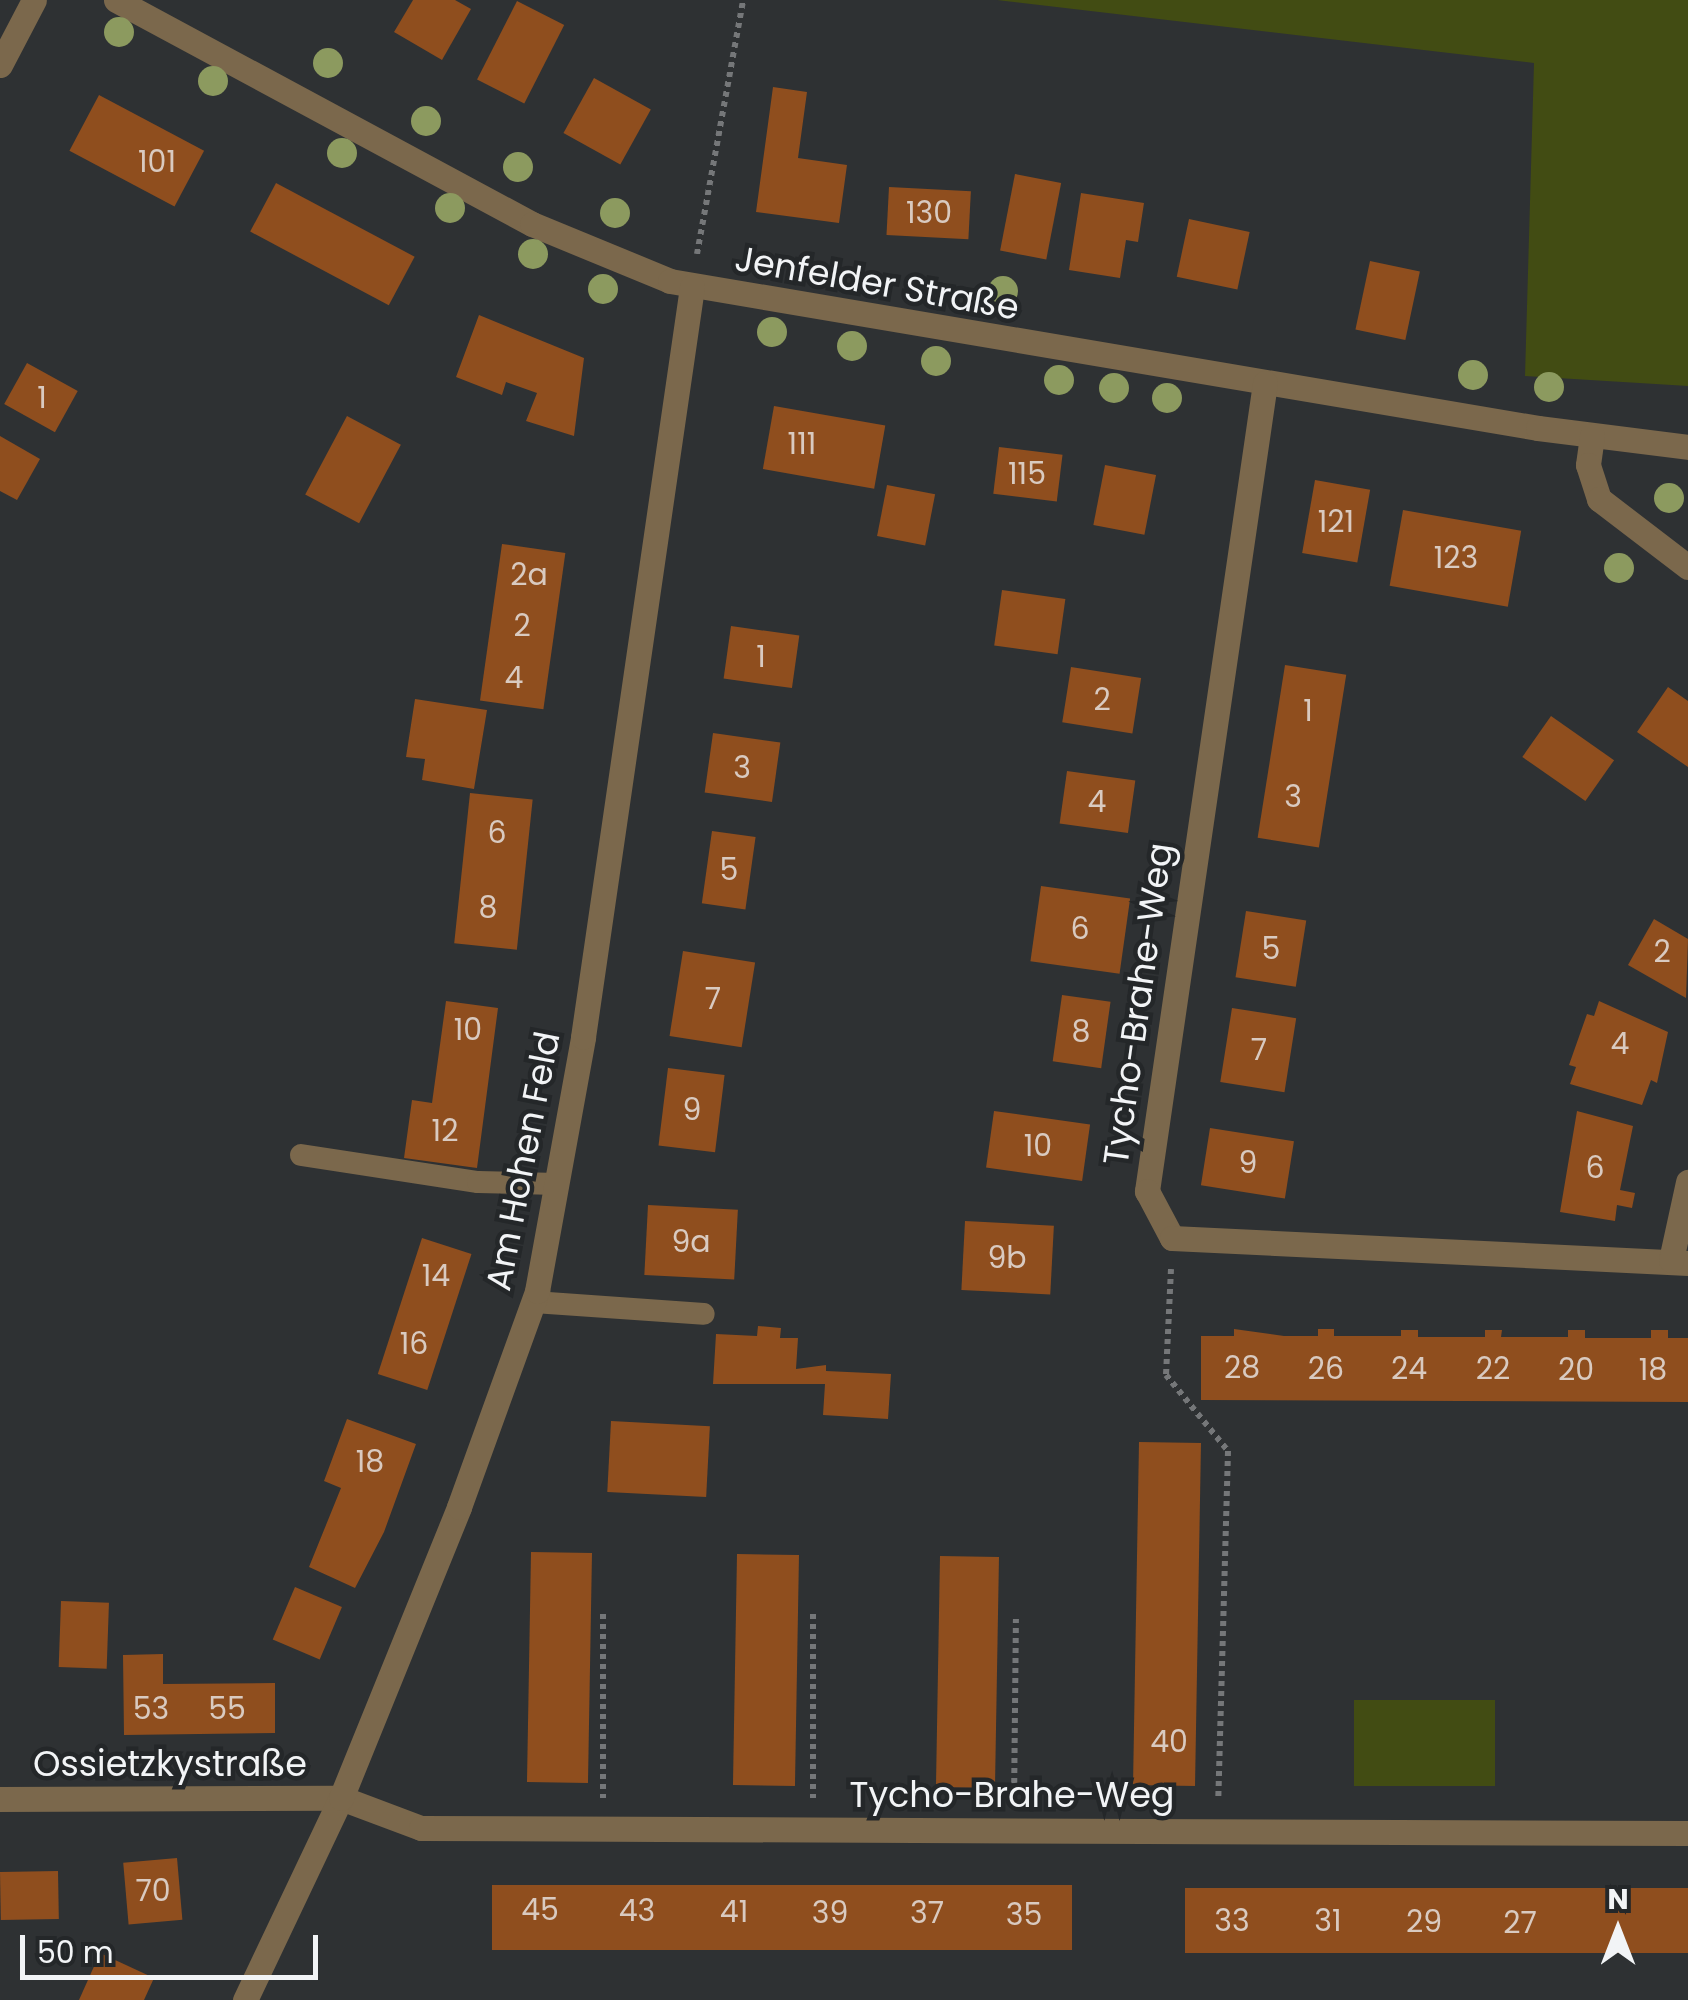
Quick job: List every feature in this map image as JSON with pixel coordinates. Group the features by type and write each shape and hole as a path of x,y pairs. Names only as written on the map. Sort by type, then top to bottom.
{"street":[{"path":"0,65 34,0"},
{"name":"Jenfelder Straße","path":"122,2 560,238 692,287 1592,436 1688,446"},
{"name":"Am Hohen Feld","path":"245,2000 341,1798 534,1302 557,1184 692,287"},
{"name":"Tycho-Brahe-Weg","path":"1172,1238 1147,1191 1265,383"},
{"path":"1592,436 1588,465 1599,499 1688,566"},
{"path":"1172,1238 1680,1262 1688,1182"},
{"name":"Tycho-Brahe-Weg","path":"341,1798 420,1828 1688,1833"},
{"name":"Ossietzkystraße","path":"0,1800 341,1798"}],"lane":[{"path":"300,1155 478,1182 557,1184"},
{"path":"534,1302 704,1314"}],"path":[{"path":"692,287 716,126 744,0"},
{"path":"1172,1238 1166,1374 1228,1451 1217,1831"},
{"path":"603,1614 604,1828"},
{"path":"813,1614 813,1830"},
{"path":"1013,1830 1016,1619"}],"green space":[{"path":"997,0 1688,0 1688,386 1525,376 1534,63"},
{"path":"1354,1700 1495,1700 1495,1786 1354,1786"}],"building":[{"path":"413,0 455,0 471,9 442,60 394,32"},
{"path":"517,1 564,25 524,103 477,79"},
{"path":"594,78 651,110 620,165 563,133"},
{"path":"773,87 807,92 798,158 847,165 839,223 756,212"},
{"path":"99,95 204,151 174,206 69,151"},
{"path":"1015,174 1061,183 1046,260 1000,251"},
{"path":"276,183 415,257 389,305 250,232"},
{"path":"889,187 971,191 968,239 886,235"},
{"path":"1081,193 1144,203 1138,242 1126,240 1120,278 1069,270"},
{"path":"1189,219 1250,232 1237,290 1177,277"},
{"path":"1370,261 1420,272 1405,340 1355,329"},
{"path":"479,315 584,358 574,436 526,421 537,393 506,382 502,395 456,377"},
{"path":"27,363 78,391 55,432 4,404"},
{"path":"774,406 885,426 874,489 763,469"},
{"path":"347,416 401,445 359,523 305,495"},
{"path":"0,436 40,459 17,500 0,491"},
{"path":"999,447 1063,455 1057,501 993,494"},
{"path":"1105,465 1156,475 1144,535 1093,525"},
{"path":"1315,480 1370,490 1357,563 1302,553"},
{"path":"887,485 935,494 925,545 877,536"},
{"path":"1403,510 1521,531 1508,607 1390,586"},
{"path":"502,544 565,553 543,709 480,700"},
{"path":"1002,590 1065,599 1058,654 994,645"},
{"path":"731,626 799,636 792,688 724,678"},
{"path":"1285,665 1346,675 1319,848 1258,838"},
{"path":"1071,667 1141,678 1132,733 1062,722"},
{"path":"1668,687 1688,701 1688,767 1637,732"},
{"path":"415,699 487,710 474,789 422,780 425,759 406,757"},
{"path":"1551,716 1614,760 1585,801 1522,757"},
{"path":"713,733 780,742 772,802 705,792"},
{"path":"1067,771 1135,781 1128,833 1060,823"},
{"path":"470,793 533,800 517,950 454,943"},
{"path":"712,831 756,837 745,909 702,903"},
{"path":"1041,886 1130,899 1120,974 1030,961"},
{"path":"1246,911 1306,921 1296,987 1236,977"},
{"path":"1654,919 1688,939 1686,998 1628,965"},
{"path":"683,951 755,962 742,1047 670,1036"},
{"path":"1062,995 1111,1002 1101,1068 1053,1061"},
{"path":"446,1001 498,1008 477,1168 404,1158 412,1100 432,1103"},
{"path":"1599,1001 1668,1032 1657,1083 1651,1080 1642,1105 1570,1084 1576,1067 1569,1065 1587,1014 1594,1016"},
{"path":"1232,1008 1296,1018 1284,1092 1220,1082"},
{"path":"668,1068 725,1075 715,1152 658,1145"},
{"path":"994,1111 1090,1124 1082,1181 986,1167"},
{"path":"1577,1111 1633,1126 1620,1190 1635,1193 1632,1208 1617,1205 1615,1221 1560,1212"},
{"path":"1210,1128 1294,1141 1285,1199 1201,1185"},
{"path":"648,1205 738,1210 734,1280 644,1275"},
{"path":"965,1221 1054,1226 1050,1295 961,1290"},
{"path":"422,1238 471,1254 427,1390 378,1374"},
{"path":"758,1326 781,1328 780,1338 798,1338 796,1369 826,1365 826,1371 891,1374 888,1419 823,1415 825,1384 713,1384 716,1334 757,1336"},
{"path":"1234,1329 1284,1336 1318,1336 1318,1329 1334,1329 1334,1336 1401,1336 1401,1330 1418,1330 1418,1337 1485,1337 1485,1330 1502,1330 1501,1337 1568,1337 1568,1330 1585,1330 1585,1338 1651,1338 1651,1330 1668,1330 1668,1338 1688,1338 1688,1402 1201,1400 1201,1336 1234,1336"},
{"path":"347,1419 416,1444 384,1532 355,1588 309,1567 341,1488 324,1481"},
{"path":"611,1421 710,1426 706,1497 607,1492"},
{"path":"1139,1442 1201,1443 1195,1786 1133,1785"},
{"path":"531,1552 592,1553 588,1783 527,1782"},
{"path":"737,1554 799,1555 795,1786 733,1785"},
{"path":"940,1556 999,1557 995,1788 936,1787"},
{"path":"295,1587 342,1607 320,1659 273,1639"},
{"path":"61,1601 109,1603 107,1669 59,1667"},
{"path":"163,1654 163,1684 275,1683 275,1733 124,1735 123,1655"},
{"path":"177,1858 182,1920 129,1924 123,1863"},
{"path":"58,1871 59,1919 1,1920 0,1872"},
{"path":"492,1885 1072,1885 1072,1950 492,1950"},
{"path":"1185,1888 1688,1888 1688,1953 1185,1953"},
{"path":"100,1953 154,1978 144,2000 79,2000"}]}
